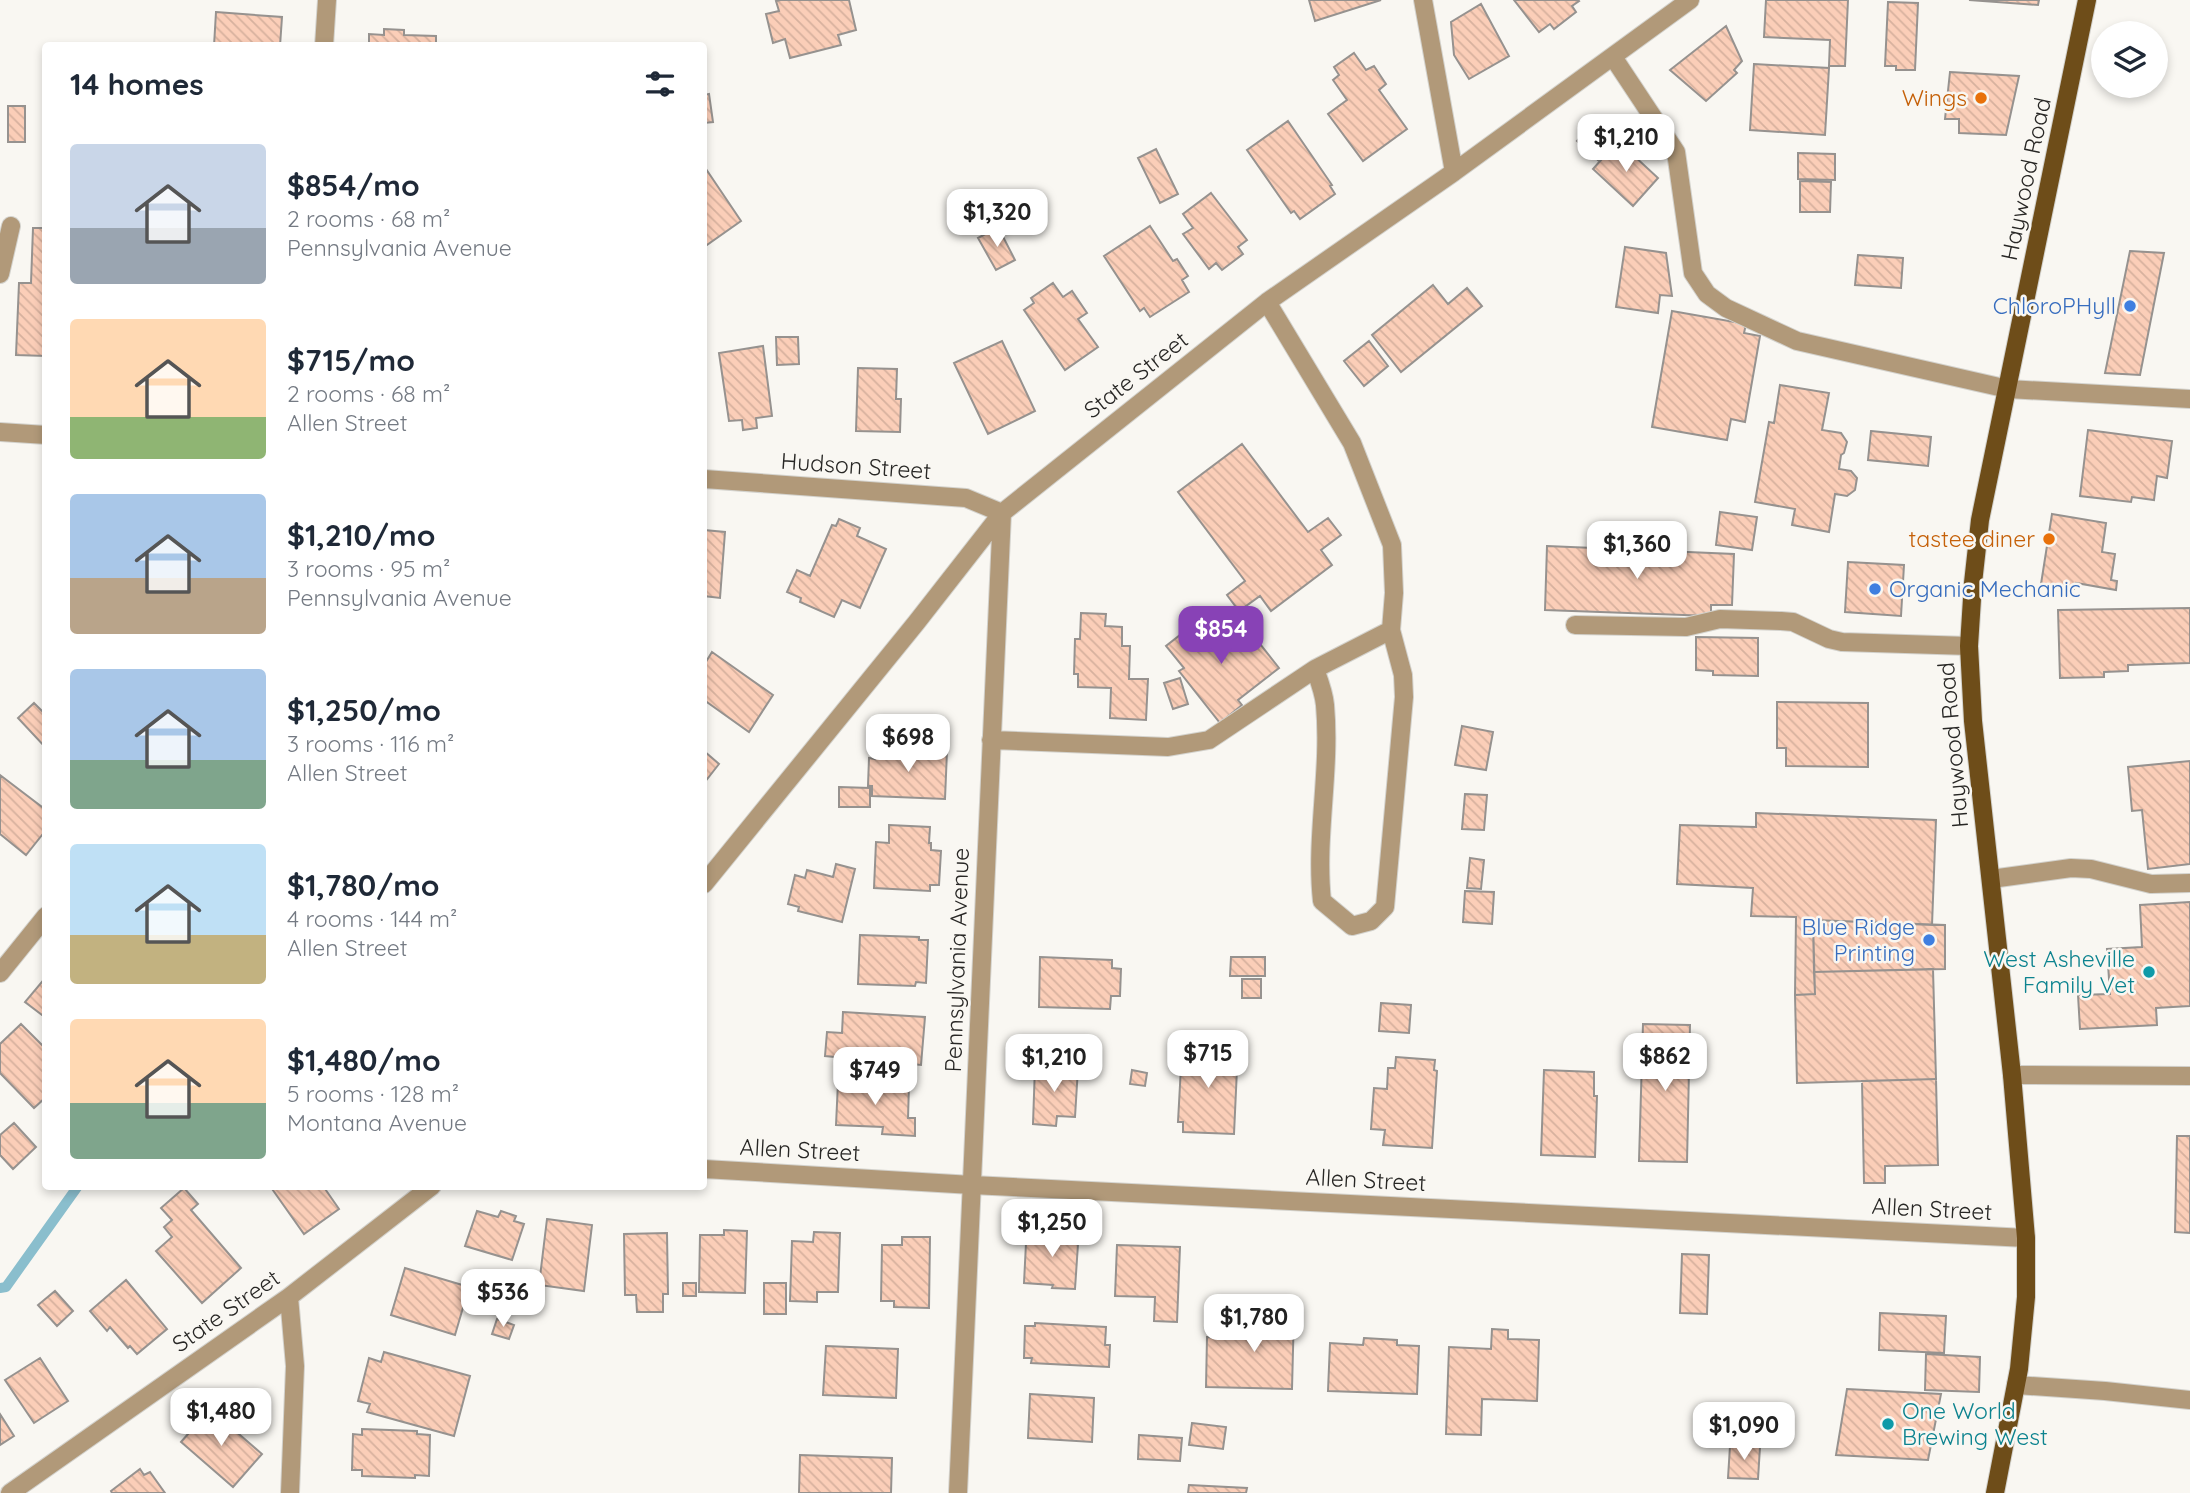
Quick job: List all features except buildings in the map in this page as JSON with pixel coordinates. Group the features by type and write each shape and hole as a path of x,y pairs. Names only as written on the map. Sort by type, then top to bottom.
{"main road":[{"name":"Haywood Road","path":"1995,1493 2016,1385 2026,1297 2026,1238 2012,1075 1973,721 1969,646 1980,520 2087,0"}],"street":[{"path":"324,42 327,0"},
{"path":"1423,0 1454,173"},
{"name":"State Street","path":"707,880 1002,513 1267,302 1454,173 1690,0"},
{"path":"1613,57 1676,152 1693,273 1707,294 1726,308 1797,341 2008,389 2190,399"},
{"path":"0,274 11,226"},
{"path":"1267,302 1352,443 1392,545 1394,593 1391,630 1403,675 1404,697 1385,907 1371,921 1352,926 1322,901 1320,878 1325,788 1325,704 1315,669"},
{"path":"0,432 42,435"},
{"name":"Hudson Street","path":"707,479 966,498 1002,513"},
{"name":"Pennsylvania Avenue","path":"958,1493 1002,513"},
{"path":"1576,625 1686,627 1720,619 1781,621 1793,622 1829,639 1842,642 1969,646"},
{"path":"991,740 1168,747 1209,740 1315,669 1391,630"},
{"path":"1991,879 2071,868 2091,869 2151,884 2190,883"},
{"path":"0,973 42,921"},
{"path":"2012,1075 2190,1076"},
{"name":"Allen Street","path":"707,1169 2026,1238"},
{"name":"State Street","path":"10,1493 289,1297 427,1190"},
{"path":"289,1297 295,1366 290,1493"},
{"path":"2016,1385 2105,1391 2190,1401"}],"waterway":[{"path":"0,1288 6,1287 75,1190"}],"place":[{"name":"Wings","path":"1981,98"},
{"name":"ChloroPHyll","path":"2130,306"},
{"name":"tastee diner","path":"2049,539"},
{"name":"Organic Mechanic","path":"1875,589"},
{"name":"Blue Ridge Printing","path":"1929,940"},
{"name":"West Asheville Family Vet","path":"2149,972"},
{"name":"One World Brewing West","path":"1888,1424"}]}
